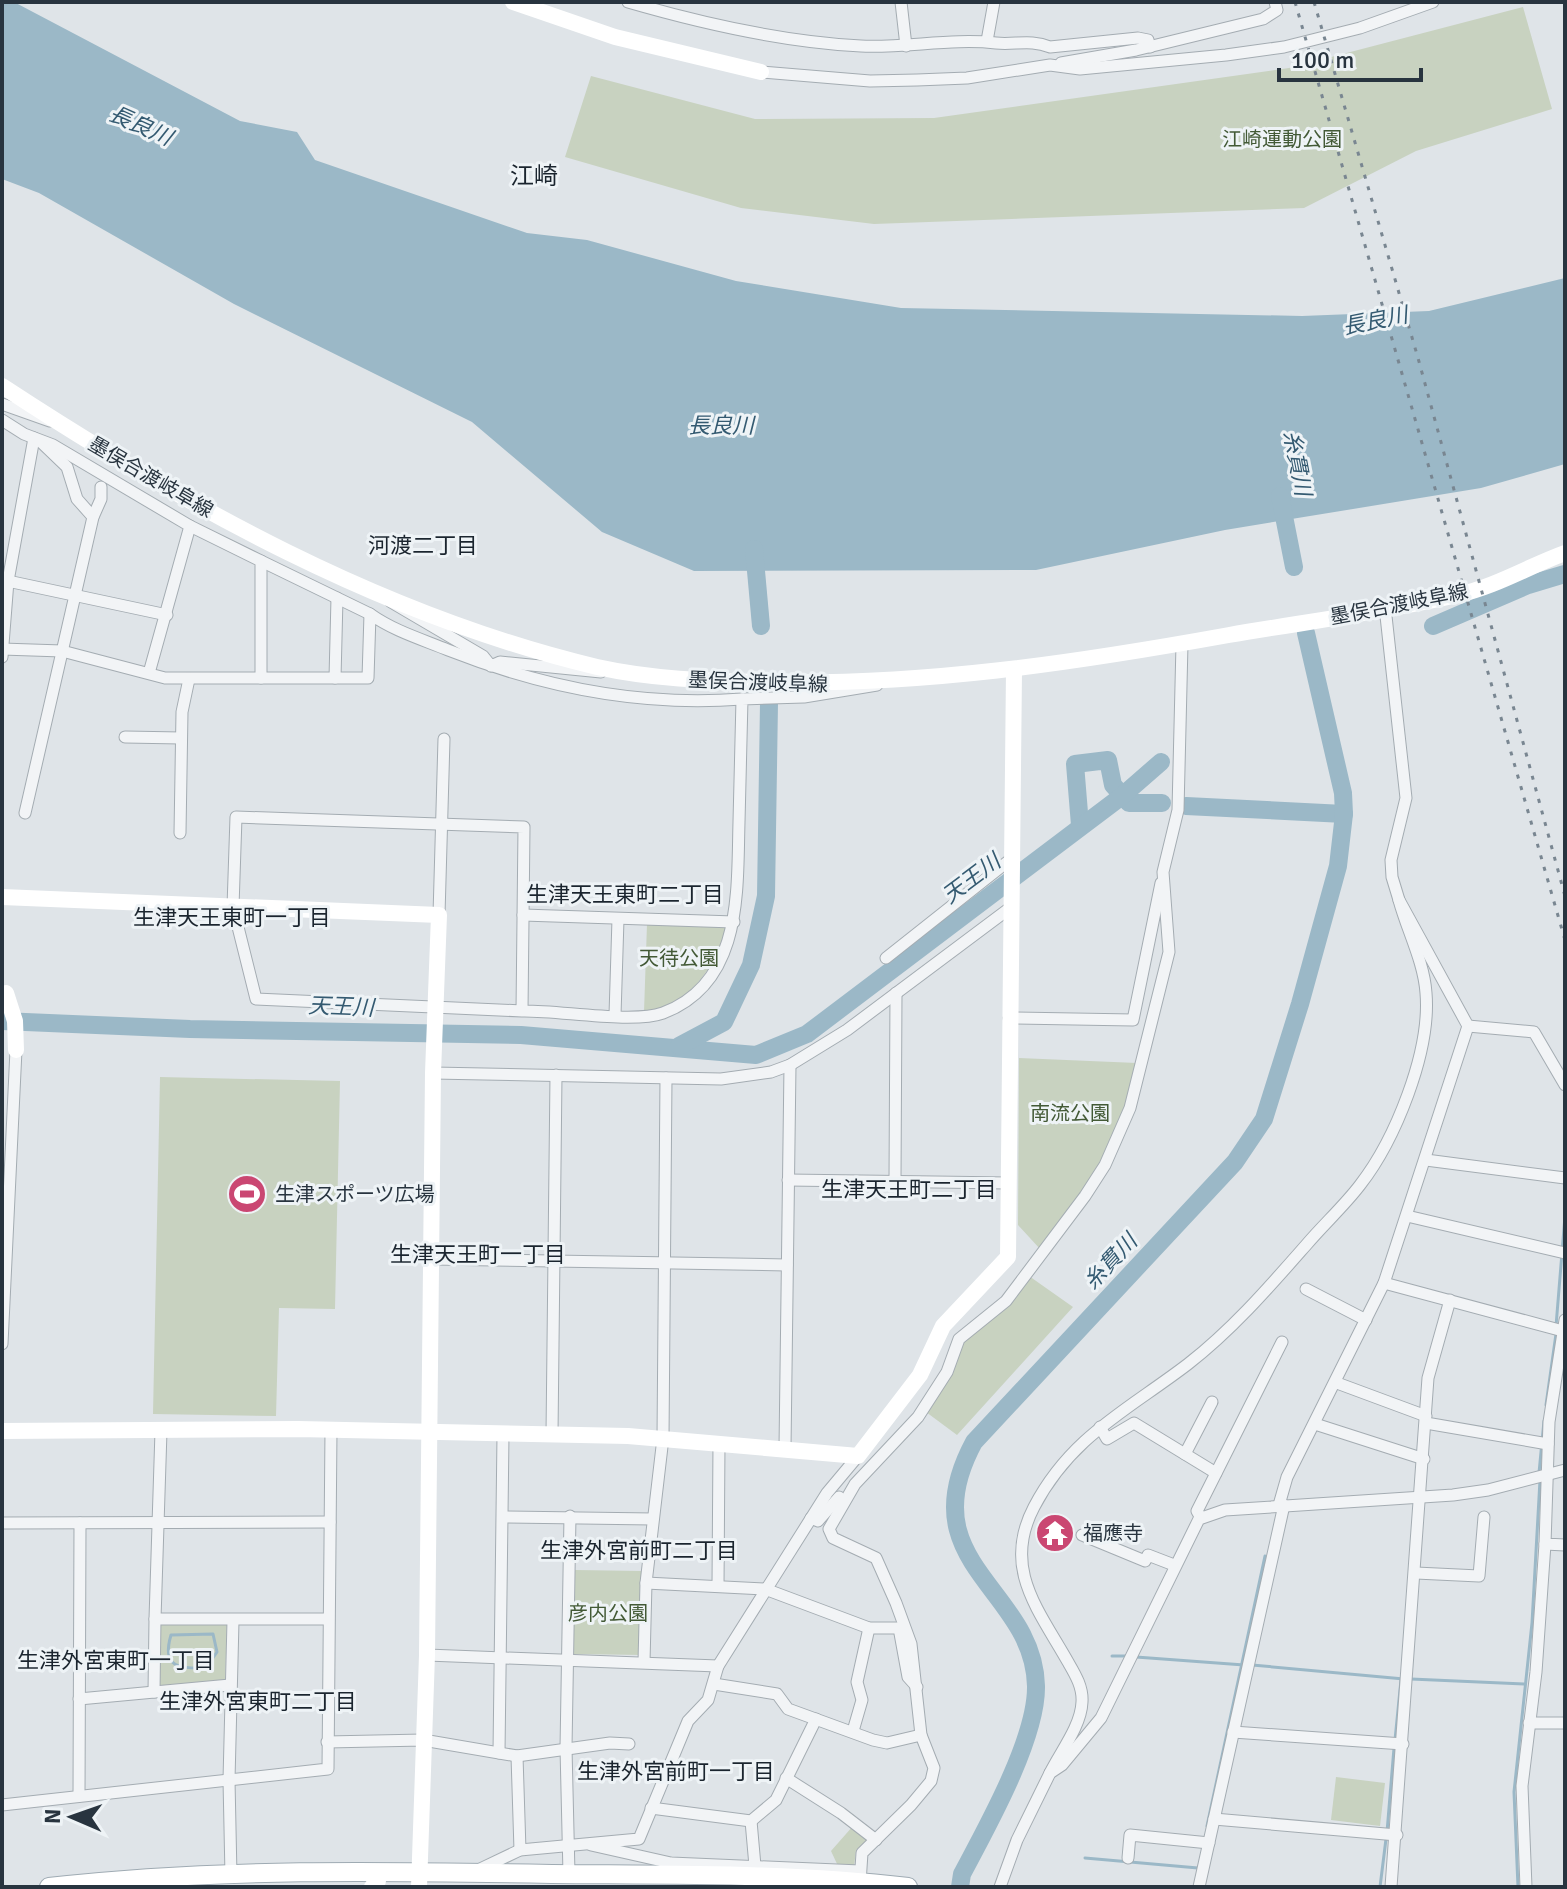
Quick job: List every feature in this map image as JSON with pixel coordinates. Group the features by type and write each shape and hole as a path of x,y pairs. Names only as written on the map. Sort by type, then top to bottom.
{"main road":[{"path":"179,1887 375,1884 474,1873 860,1877 908,1887"},
{"path":"49,1887 131,1879 231,1876 750,1887"}],"street":[{"path":"513,2 615,37 761,72 831,79 901,81 967,78 1150,47 1263,19 1277,10 1275,2"},
{"path":"628,2 727,28 788,39 906,46 987,41 1038,42 1050,47 1138,38 1148,40 1150,47"},
{"path":"901,2 906,46"},
{"path":"987,41 994,2"},
{"path":"1050,65 1080,69 1284,47 1372,25 1433,2"},
{"name":"墨俣合渡岐阜線","path":"2,386 58,423 218,517 385,596 503,642 614,670 708,680 885,682 1014,670 1460,595 1565,553"},
{"path":"2,404 30,417 58,423"},
{"path":"2,420 190,526 370,614 388,627 491,666 588,693 695,703 817,696 856,691 885,682"},
{"path":"37,439 67,467 77,499 93,517"},
{"path":"2,657 5,580 37,439"},
{"path":"25,813 93,517 101,499 101,487"},
{"path":"149,673 190,526"},
{"path":"261,561 261,678"},
{"path":"5,580 167,615"},
{"path":"385,596 401,611 483,656 491,666"},
{"path":"335,678 337,598"},
{"path":"1000,1887 1017,1840 1079,1719 1082,1693 1021,1571 1021,1543 1034,1507 1054,1473 1100,1427 1188,1364 1268,1291 1339,1210 1382,1153 1397,1120 1425,1030 1426,992 1399,900 1391,860 1406,798 1385,607"},
{"path":"2,649 62,651 149,673 189,679 368,678 370,614"},
{"path":"1009,1018 1133,1020 1178,810 1182,644"},
{"path":"491,666 500,662 592,673 614,670"},
{"path":"584,1844 639,1839 688,1721 708,1700 718,1666 765,1589 811,1518 920,1375 943,1326 1008,1257 1014,670"},
{"path":"180,833 181,738 189,679"},
{"path":"522,1011 524,827 236,817 233,907 256,999 435,1009 649,1016 692,997 712,976 727,947 734,922 742,699"},
{"path":"125,737 181,738"},
{"path":"418,1880 427,1655 433,1069 444,739"},
{"path":"886,958 1011,864"},
{"path":"811,1518 818,1521 918,1417 947,1372 959,1339 1006,1301 1105,1165 1135,1090 1169,952 1163,872"},
{"path":"2,897 439,915"},
{"path":"1199,1887 1287,1477 1337,1383 1384,1283 1468,1026 1399,900"},
{"path":"433,1069 666,1078 752,1077 790,1065 847,1030 1010,905"},
{"path":"523,915 734,922"},
{"path":"615,1015 618,919"},
{"path":"2,1344 6,1147 16,1050 15,1021 4,989"},
{"path":"895,1180 896,993"},
{"path":"1468,1026 1534,1032 1565,1085"},
{"path":"785,1448 790,1065"},
{"path":"552,1435 556,1075"},
{"path":"644,1662 646,1583 663,1438 667,1262 666,1078"},
{"path":"1426,1160 1565,1178"},
{"path":"788,1180 1008,1183"},
{"path":"1407,1216 1565,1253"},
{"path":"431,1259 787,1265"},
{"path":"1384,1283 1564,1325 1548,1444 1545,1544 1522,1786 1526,1887"},
{"path":"1306,1289 1366,1320"},
{"path":"1391,1887 1428,1378 1450,1300"},
{"path":"1201,1518 1197,1511 1282,1342"},
{"path":"1337,1383 1426,1419 1548,1444"},
{"path":"1185,1454 1212,1402"},
{"path":"1100,1427 1107,1439 1134,1423 1216,1473"},
{"path":"1315,1424 1424,1459"},
{"path":"2,1431 331,1430 663,1438 858,1456"},
{"path":"2,1805 328,1769 331,1430"},
{"path":"154,1692 161,1431"},
{"path":"499,1753 503,1435"},
{"path":"718,1586 719,1443"},
{"path":"1050,1773 1062,1765 1101,1718 1192,1527 1201,1518 1225,1510 1488,1490 1548,1477 1565,1470"},
{"path":"474,1873 520,1850 569,1843 671,1863 755,1866 860,1877 862,1853 911,1805 934,1774 921,1735 917,1687 905,1625 876,1558 830,1533 834,1516 855,1484"},
{"path":"569,1874 566,1748 570,1516"},
{"path":"503,1517 653,1519"},
{"path":"1416,1573 1479,1576 1484,1517"},
{"path":"2,1523 330,1522"},
{"path":"79,1796 80,1523"},
{"path":"1082,1535 1145,1561 1148,1555 1174,1565"},
{"path":"1545,1544 1565,1545"},
{"path":"646,1583 765,1589 869,1628 899,1628 908,1677 917,1687"},
{"path":"155,1619 328,1619"},
{"path":"231,1876 229,1780 233,1621"},
{"path":"853,1731 862,1700 857,1682 869,1628"},
{"path":"427,1655 718,1666"},
{"path":"714,1684 777,1694 788,1709 887,1743 921,1735"},
{"path":"79,1699 230,1685"},
{"path":"651,1808 751,1821 776,1800 816,1719"},
{"path":"1529,1723 1565,1723"},
{"path":"1233,1732 1403,1744"},
{"path":"327,1742 423,1740 517,1756 566,1748 629,1744"},
{"path":"517,1756 520,1850"},
{"path":"786,1778 876,1840"},
{"path":"1214,1819 1397,1835"},
{"path":"751,1821 755,1866"},
{"path":"1128,1858 1130,1835 1209,1843"}],"green space":[{"name":"江崎運動公園","path":"1523,7 1552,109 1416,151 1304,208 874,224 741,208 565,157 591,76 755,119 934,118 1289,68"},
{"name":"天待公園","path":"647,924 727,927 715,957 698,983 675,1001 644,1012"},
{"name":"南流公園","path":"1019,1058 1137,1063 1123,1115 1112,1139 1041,1250 1018,1225"},
{"name":"生津スポーツ広場","path":"160,1077 340,1081 335,1309 279,1308 276,1416 153,1414"},
{"path":"1029,1276 1073,1307 957,1435 926,1412 950,1374 959,1345"},
{"name":"彦内公園","path":"575,1570 642,1571 641,1655 573,1654"},
{"path":"157,1622 227,1622 225,1682 155,1687"},
{"path":"1336,1777 1385,1783 1380,1826 1331,1820"},
{"path":"853,1826 866,1837 866,1842 856,1850 854,1867 838,1866 831,1851"}],"water":[{"name":"長良川","path":"2,2 14,2 240,121 297,132 315,160 527,233 587,240 736,281 901,308 1302,316 1429,311 1565,278 1565,464 1481,488 1225,530 1036,570 694,571 602,532 472,422 234,304 39,193 2,179"}],"waterway":[{"name":"糸貫川","path":"1280,496 1294,567"},
{"name":"天王川","path":"754,549 761,626"},
{"name":"天王川","path":"1433,626 1528,585 1565,574"},
{"name":"糸貫川","path":"960,1887 962,1874 1020,1756 1034,1707 1036,1686 1030,1652 1016,1624 964,1547 956,1518 958,1483 974,1442 1235,1162 1264,1119 1338,866 1344,814 1343,793 1306,633"},
{"name":"天王川","path":"679,1046 724,1022 751,965 766,896 769,703"},
{"name":"天王川","path":"1080,825 1075,764 1108,760 1113,785 1129,803 1162,803"},
{"name":"天王川","path":"2,1021 190,1029 521,1035 756,1055 807,1034 1122,796 1161,762"},
{"path":"1186,806 1344,814"},
{"path":"1556,1326 1565,1216"},
{"path":"1546,1405 1556,1334"},
{"path":"1539,1473 1544,1421"},
{"path":"1518,1887 1514,1792 1532,1623 1540,1480"},
{"path":"1207,1826 1265,1556"},
{"path":"213,1634 217,1652 206,1668 181,1667 171,1660 171,1635 213,1634"},
{"path":"1112,1656 1129,1656"},
{"path":"1136,1657 1244,1665"},
{"path":"1252,1665 1404,1679"},
{"path":"1411,1679 1524,1684"},
{"path":"1395,1740 1401,1680"},
{"path":"1387,1832 1394,1748"},
{"path":"1380,1887 1386,1839"},
{"path":"1085,1858 1198,1868"}],"railway":[{"path":"1295,2 1565,940"},
{"path":"1314,2 1418,358 1565,896"}],"place":[{"name":"生津スポーツ広場","path":"247,1194"},
{"name":"福應寺","path":"1055,1533"}],"district":[{"name":"江崎","path":"534,176"},
{"name":"河渡二丁目","path":"423,545"},
{"name":"生津天王東町二丁目","path":"625,894"},
{"name":"生津天王東町一丁目","path":"232,917"},
{"name":"生津天王町二丁目","path":"909,1189"},
{"name":"生津天王町一丁目","path":"478,1254"},
{"name":"生津外宮前町二丁目","path":"639,1550"},
{"name":"生津外宮東町一丁目","path":"116,1660"},
{"name":"生津外宮東町二丁目","path":"258,1701"},
{"name":"生津外宮前町一丁目","path":"676,1771"}]}
